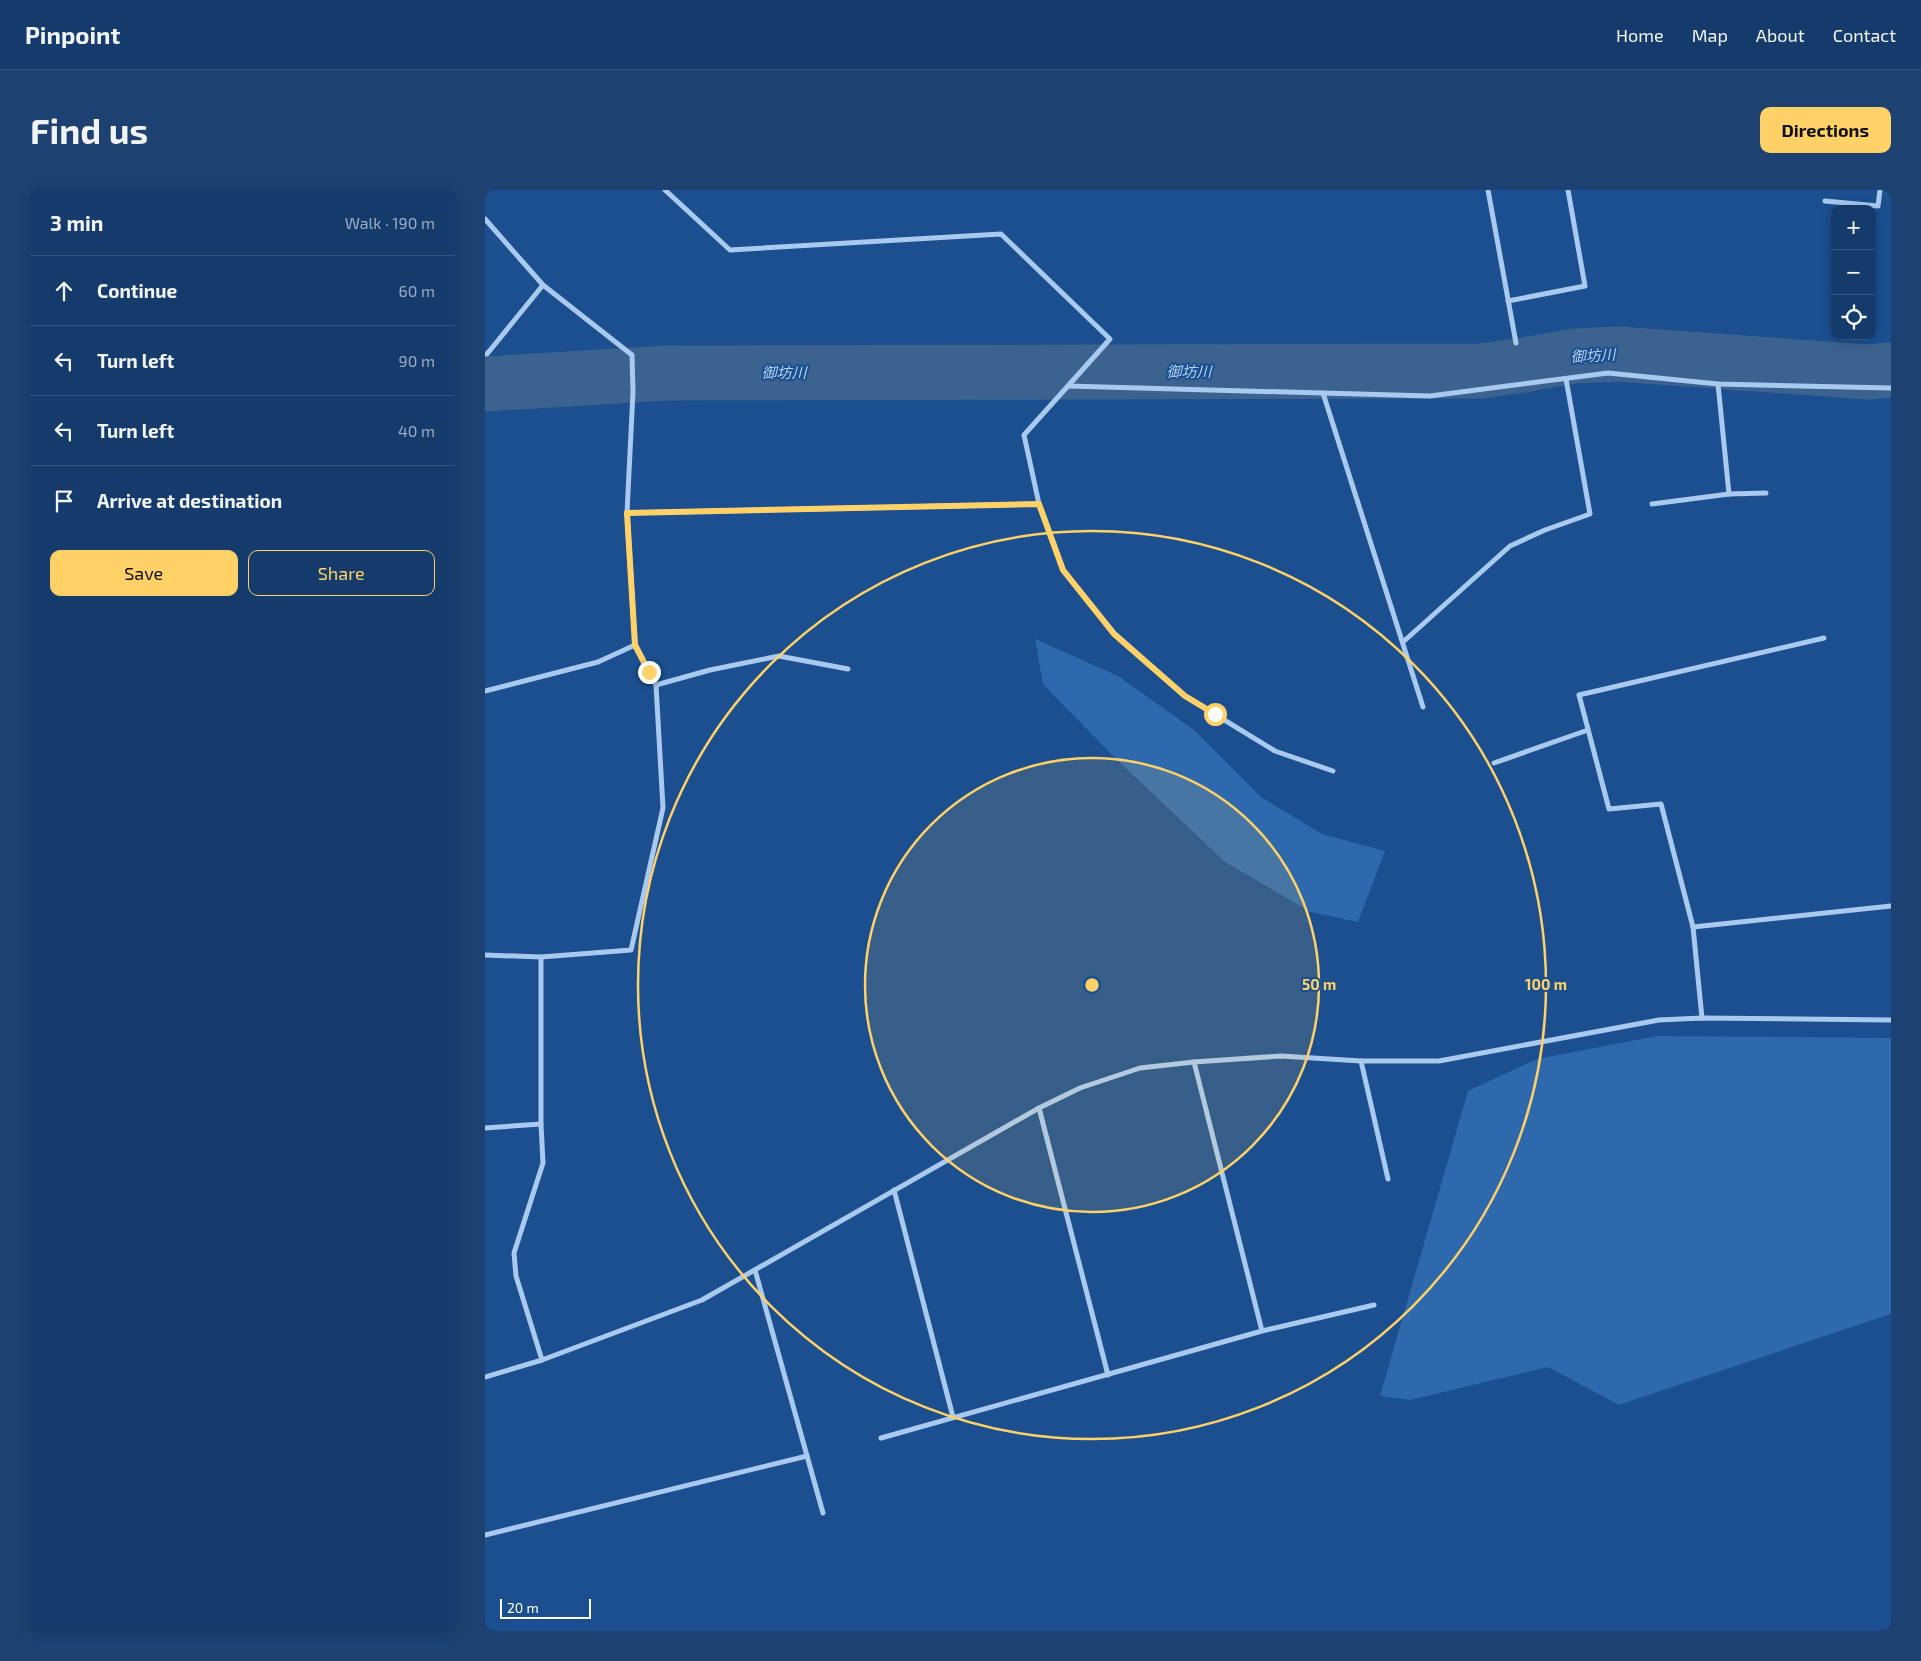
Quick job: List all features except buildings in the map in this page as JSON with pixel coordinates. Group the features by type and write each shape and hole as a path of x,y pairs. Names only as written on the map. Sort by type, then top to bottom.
{"street":[{"path":"665,190 730,250 1001,234 1110,339 1024,435 1039,504 1063,570 1114,634 1185,696 1275,751 1333,771"},
{"path":"1488,190 1516,343"},
{"path":"1508,301 1585,286 1568,190"},
{"path":"1825,201 1878,206 1880,190"},
{"path":"485,219 543,284 632,355 633,392 627,513 635,645 656,685 663,808 631,950 541,957 485,955"},
{"path":"485,354 487,354 543,284"},
{"path":"1068,386 1430,396 1608,373 1718,384 1891,388"},
{"path":"1403,642 1510,546 1545,530 1590,514 1566,379"},
{"path":"1718,384 1729,494"},
{"path":"1323,393 1423,707"},
{"path":"1652,504 1729,494 1766,494"},
{"path":"627,513 1039,504"},
{"path":"1703,1018 1693,927 1661,804 1609,808 1579,696 1824,638"},
{"path":"485,691 598,662 635,645"},
{"path":"656,685 710,670 779,656 848,669"},
{"path":"1495,764 1589,730"},
{"path":"1693,927 1891,906"},
{"path":"541,957 541,1124 543,1164 514,1252 516,1276 542,1360"},
{"path":"485,1377 542,1360 702,1300 1039,1108 1080,1088 1140,1068 1281,1056 1361,1061 1439,1061 1659,1020 1703,1018 1891,1020"},
{"path":"1361,1061 1387,1180"},
{"path":"1194,1062 1262,1331"},
{"path":"1039,1108 1108,1375"},
{"path":"485,1128 541,1124"},
{"path":"893,1190 953,1417"},
{"path":"755,1270 823,1513"},
{"path":"881,1438 1262,1331 1373,1305"},
{"path":"485,1535 807,1456"}],"shaded area":[{"path":"1035,639 1118,676 1194,730 1261,797 1322,834 1385,851 1358,922 1311,912 1225,862 1113,756 1043,684"},
{"path":"1657,1036 1891,1038 1891,1314 1619,1405 1548,1367 1410,1400 1380,1396 1468,1091 1537,1059"}],"waterway":[{"name":"御坊川","path":"485,384 667,373 1482,371 1574,356 1618,354 1868,372 1891,370"}],"route":[{"path":"649,672 635,645 627,513 1039,504 1063,570 1114,634 1185,696 1215,714"}]}
